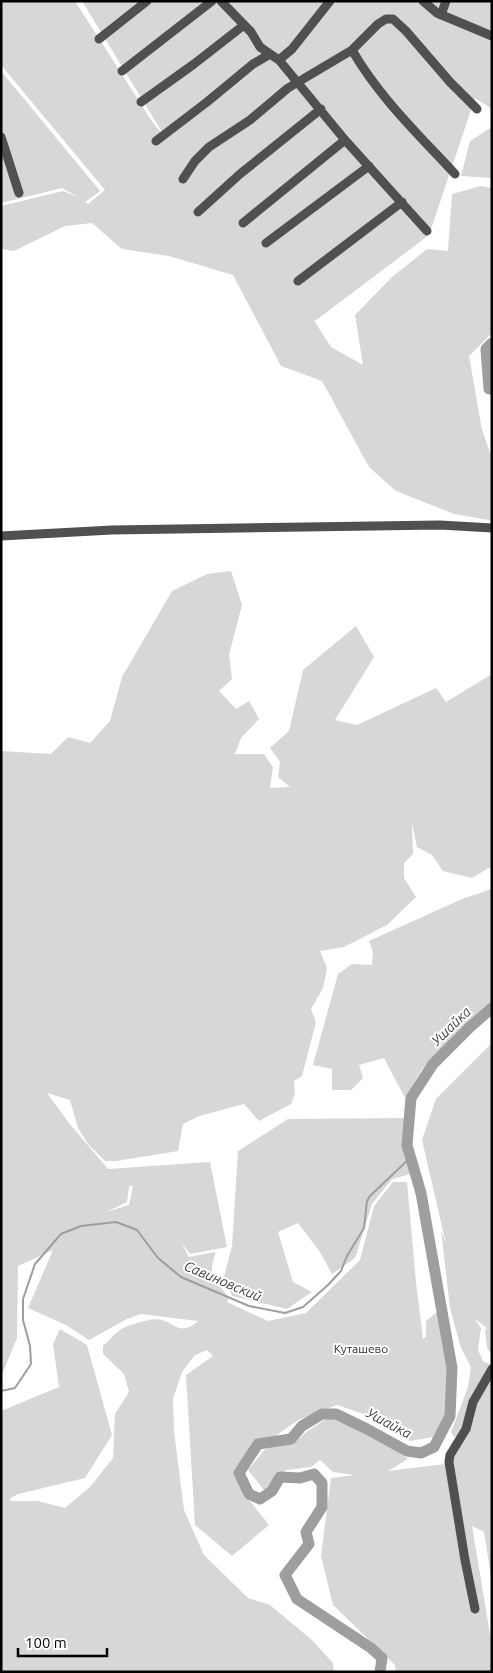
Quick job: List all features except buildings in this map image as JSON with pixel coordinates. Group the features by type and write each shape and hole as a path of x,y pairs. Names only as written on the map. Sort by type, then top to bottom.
{"street":[{"path":"99,39 146,1"},
{"path":"122,71 212,1"},
{"path":"221,1 251,32 260,47 279,60 345,140 427,231"},
{"path":"279,60 292,49 330,1"},
{"path":"423,1 441,15 491,34"},
{"path":"441,15 446,1"},
{"path":"183,179 195,160 210,147 250,120 288,88 352,50 378,24 386,19 393,19 406,31 450,82 477,109"},
{"path":"141,102 244,25"},
{"path":"352,50 362,66 406,121 455,174"},
{"path":"156,141 253,64 270,54"},
{"path":"198,212 240,174 321,110"},
{"path":"1,137 18,194"},
{"path":"243,223 345,140"},
{"path":"266,243 369,166"},
{"path":"298,280 402,202"},
{"path":"1,536 112,530 440,525 492,528"},
{"path":"475,1608 449,1462 450,1455 466,1429 473,1402 492,1369"}],"green space":[{"path":"1,1 75,1 153,123 165,137 82,1 492,1 492,109 475,98 429,235 315,321 313,319 331,347 363,365 355,315 392,277 427,249 448,251 452,194 481,186 492,188 492,333 469,356 482,430 492,458 492,519 454,514 396,491 369,467 322,381 281,366 233,275 169,256 122,249 92,223 65,226 14,251 1,249 1,206 63,191 78,197 62,188 1,203 1,71 100,191 85,202 88,204 105,190 1,65"},
{"path":"492,127 492,178 461,176 470,141"},
{"name":"Куташево","path":"231,571 242,605 229,655 232,679 219,691 236,709 249,701 259,719 241,738 235,754 264,754 273,767 270,788 290,787 278,777 280,762 270,748 289,731 303,670 356,626 374,657 335,720 357,725 436,688 446,702 492,674 492,866 472,878 443,871 432,855 417,847 412,823 413,854 404,863 404,878 416,897 387,925 344,947 320,951 327,968 323,988 311,1009 316,1022 302,1076 294,1081 295,1094 291,1104 259,1121 244,1104 199,1116 183,1124 178,1151 105,1161 88,1144 78,1128 70,1100 47,1093 69,1123 108,1169 210,1162 227,1247 190,1254 181,1242 189,1257 215,1252 212,1272 229,1299 227,1302 268,1321 306,1313 360,1260 374,1206 393,1182 407,1182 423,1339 426,1337 426,1321 437,1312 448,1364 446,1416 433,1437 410,1441 395,1431 393,1424 337,1405 298,1420 247,1456 242,1491 269,1525 232,1556 195,1525 186,1375 213,1356 207,1350 195,1355 182,1372 173,1399 174,1431 184,1510 204,1555 248,1598 270,1605 312,1640 333,1663 334,1672 1,1672 1,1411 59,1387 53,1344 60,1329 87,1345 112,1435 85,1478 18,1494 9,1499 11,1501 37,1501 65,1508 90,1487 113,1458 115,1414 129,1392 124,1374 103,1354 103,1346 120,1330 142,1322 155,1319 176,1327 185,1328 198,1321 141,1314 127,1319 89,1340 66,1325 28,1308 53,1250 18,1266 17,1338 1,1377 1,751 51,754 68,737 90,743 110,721 122,677 172,591 207,574","holes":["129,1186 133,1186 129,1205 106,1212 127,1202"]},
{"path":"492,889 492,1001 422,1069 405,1098 384,1058 359,1065 363,1078 351,1090 332,1090 332,1069 313,1065 338,974 352,964 372,965 373,952 369,941 462,899"},
{"path":"492,1043 492,1355 487,1348 485,1330 487,1328 475,1319 481,1328 478,1350 483,1361 492,1365 459,1436 454,1437 451,1432 468,1387 471,1367 461,1348 450,1308 441,1230 446,1244 422,1140 436,1099"},
{"path":"406,1118 402,1146 411,1174 392,1179 372,1204 355,1258 332,1274 320,1252 298,1223 278,1232 293,1282 312,1292 287,1309 232,1296 224,1277 232,1246 238,1151 288,1119"},
{"path":"492,1377 492,1582 484,1532 472,1526 492,1646 492,1672 396,1672 395,1665 333,1605 321,1556 331,1478 355,1475 333,1472 320,1460 311,1467 286,1470 270,1487 264,1490 248,1470 267,1447 294,1443 329,1417 381,1440 408,1459 388,1471 454,1463 453,1458 486,1384"}],"waterway":[{"name":"Ушайка","path":"492,343 486,349 489,389 492,389"},
{"name":"Ушайка","path":"380,1672 382,1658 371,1648 297,1599 285,1575 309,1544 306,1532 322,1507 322,1483 314,1474 300,1478 280,1477 272,1491 260,1499 249,1494 239,1473 258,1444 291,1439 302,1426 322,1414 336,1414 407,1451 421,1453 434,1447 450,1416 452,1368 421,1193 407,1145 411,1098 433,1064 492,1008"},
{"name":"Савиновский","path":"1,1391 15,1388 31,1364 30,1346 23,1320 23,1299 35,1264 61,1234 81,1226 116,1222 137,1230 158,1258 181,1277 249,1306 285,1313 303,1307 341,1271 347,1256 364,1228 367,1201 370,1196 411,1157"}]}
